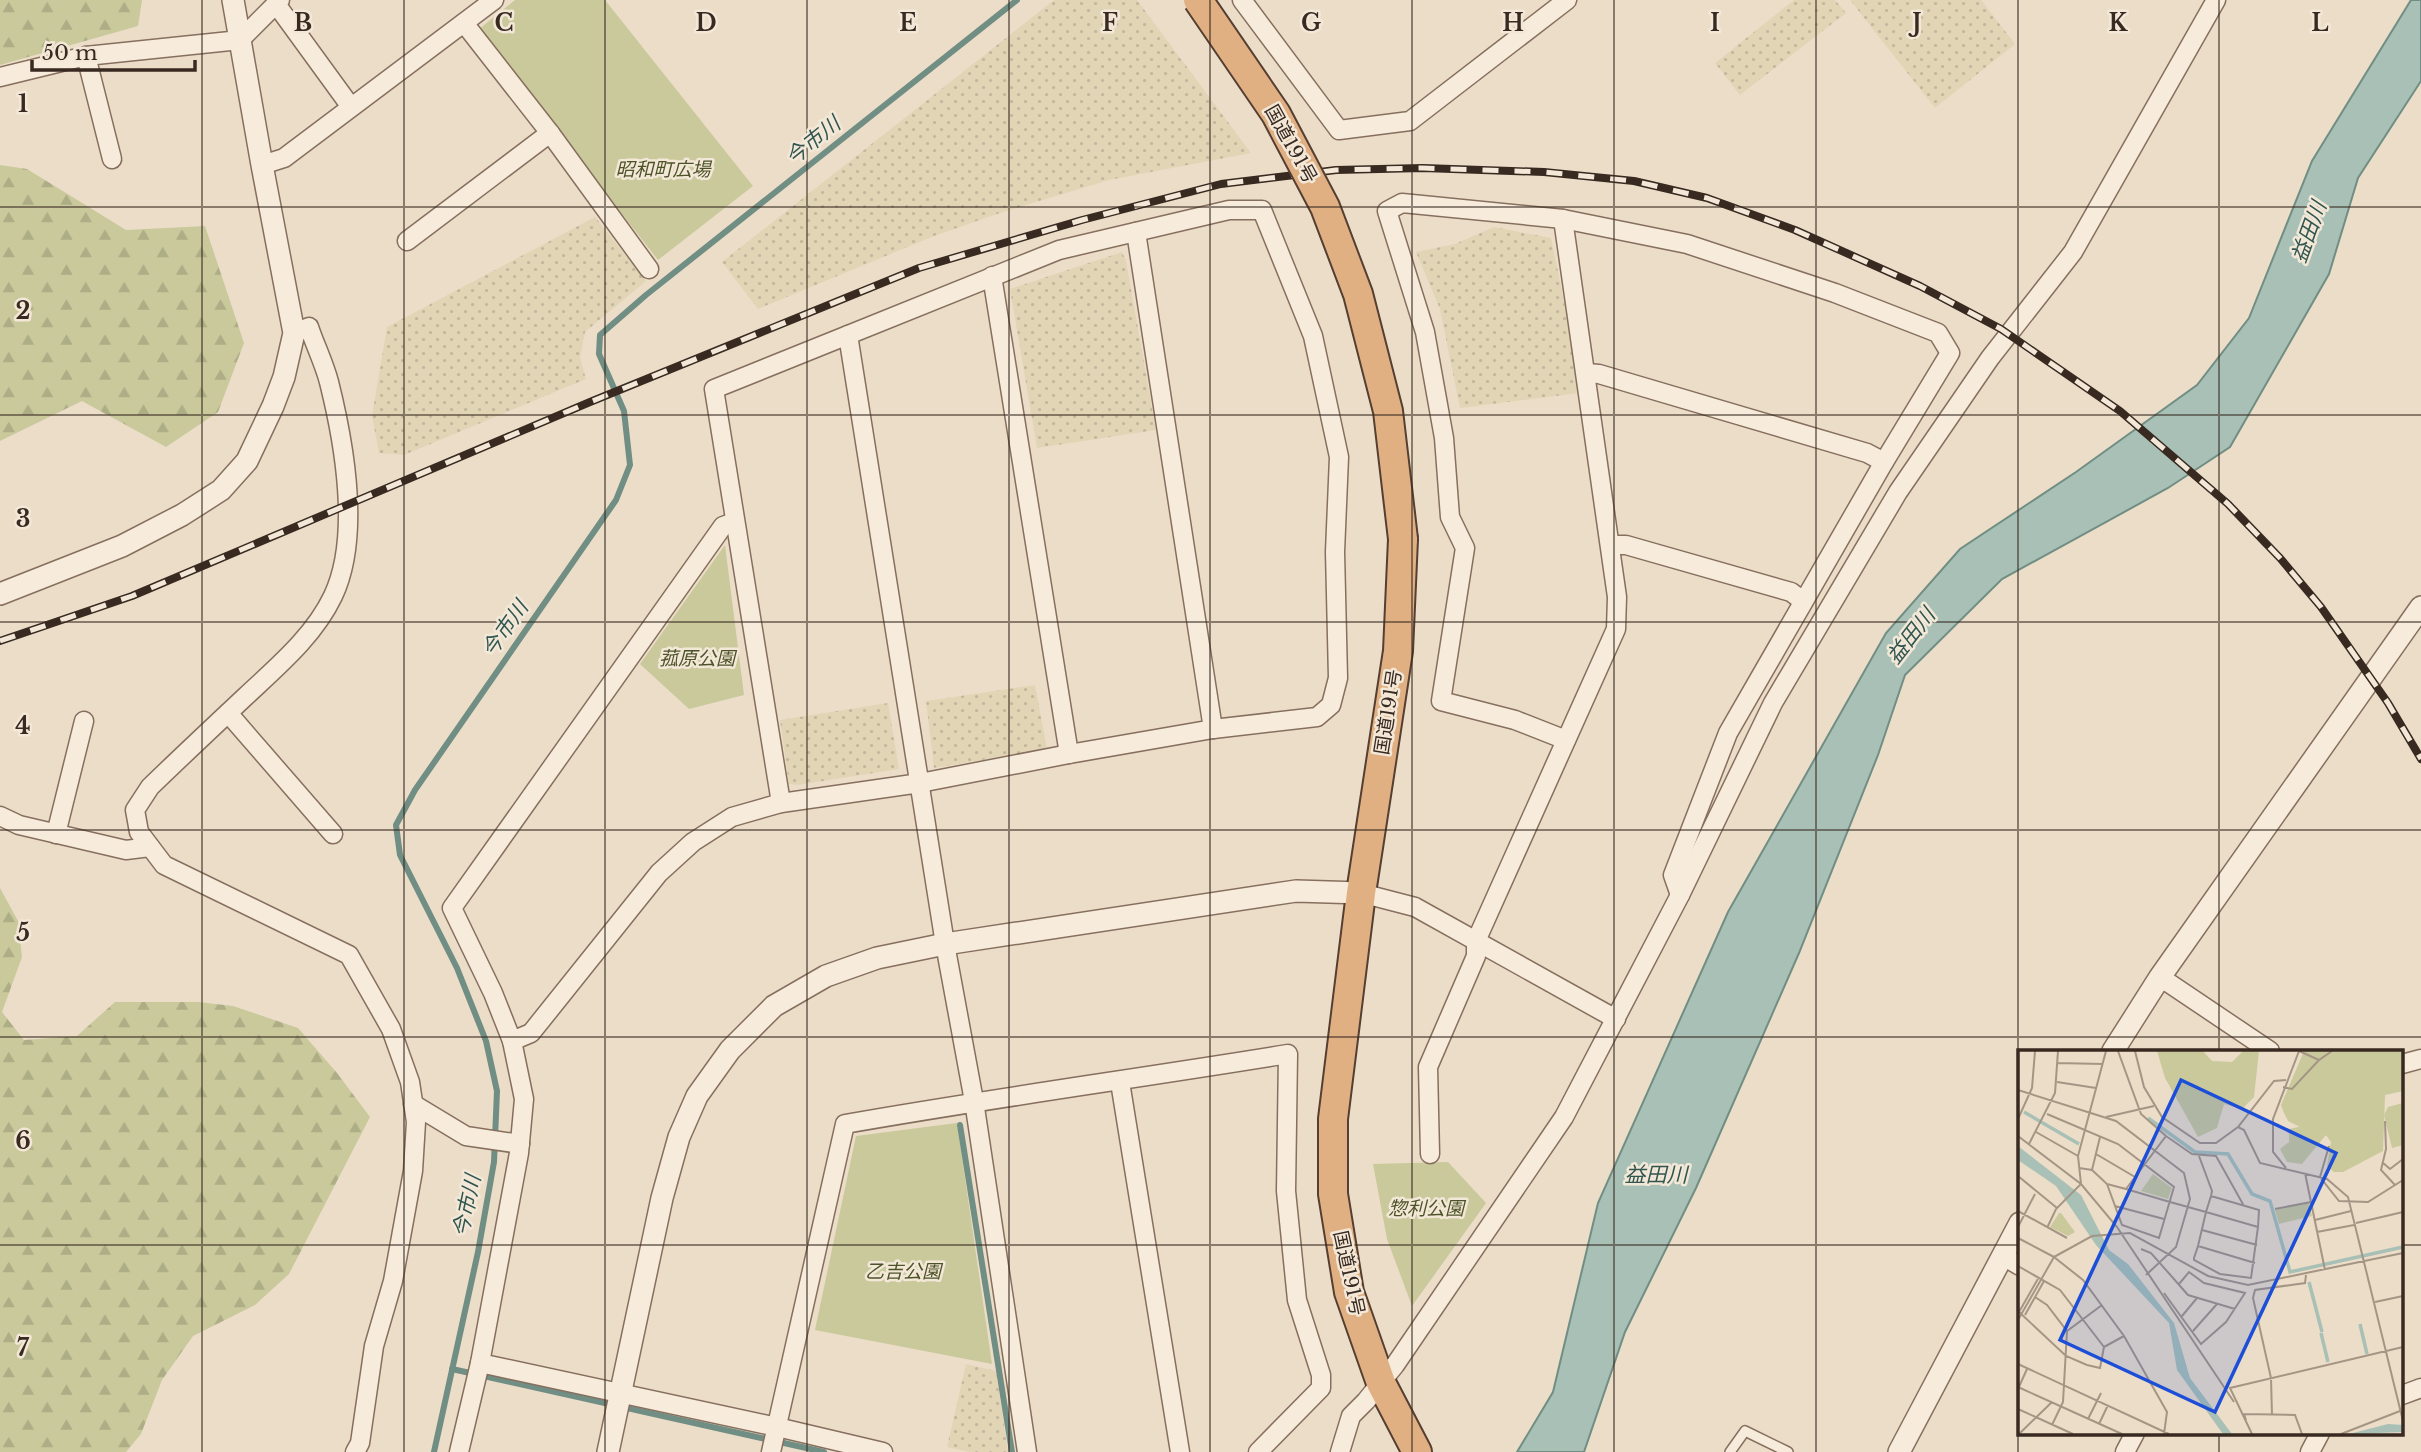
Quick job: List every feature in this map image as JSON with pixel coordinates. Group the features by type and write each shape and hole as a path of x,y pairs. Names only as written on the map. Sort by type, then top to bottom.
{"highway":[{"name":"国道191号","path":"1198,0 1276,114 1325,207 1358,294 1388,411 1403,539 1398,651 1361,893 1333,1119 1333,1194 1349,1292 1381,1383 1417,1452"}],"street":[{"path":"0,594 122,546 183,515 221,490 247,460 284,377 294,333 233,0"},
{"path":"262,165 284,158 494,0"},
{"path":"1242,0 1339,130 1410,121 1567,0"},
{"path":"1340,1452 1351,1416 1395,1365 1564,1117 1680,895 1773,703 1898,492 1990,358 2074,252 2216,0"},
{"path":"0,77 86,57 240,40 278,2 351,107"},
{"path":"464,23 550,133 649,269"},
{"path":"86,57 112,159"},
{"path":"407,241 550,133"},
{"path":"1566,740 1515,720 1441,701 1465,548 1450,517 1444,438 1425,332 1387,211 1402,203 1563,219 1687,244 1835,293 1938,333 1950,353 1728,733 1673,875 1680,895"},
{"path":"512,1041 531,1033 659,873 692,842 733,817 781,803 920,783 1213,729 1317,717 1331,705 1338,678 1335,552 1339,457 1313,336 1262,209 1229,210 1059,250 714,389 781,803"},
{"path":"1430,1154 1428,1067 1476,956 1476,941 1616,629 1617,597 1563,219"},
{"path":"1136,232 1213,729"},
{"path":"992,275 1069,754"},
{"path":"294,333 309,327 328,379 343,451 348,505 346,549 334,594 318,621 290,654 150,787 135,810 139,832 164,865 349,956 390,1029 410,1082 416,1122 413,1171 393,1281 374,1346 360,1443 355,1452"},
{"path":"848,335 945,944 974,1101 1027,1452"},
{"path":"1586,373 1599,374 1867,453 1884,462"},
{"path":"459,1452 480,1363 524,1099 512,1041 493,993 452,908 723,526 734,522"},
{"path":"1610,545 1626,545 1779,588 1791,592 1803,601"},
{"path":"2114,1050 2160,978 2421,607"},
{"path":"228,713 333,834"},
{"path":"56,834 84,721"},
{"path":"0,816 19,825 126,850 150,847"},
{"path":"608,1452 662,1198 679,1137 697,1096 730,1050 774,1006 826,976 877,958 945,944 1296,891 1361,893 1415,907 1616,1019"},
{"path":"2160,978 2268,1050"},
{"path":"771,1452 845,1124 974,1101 1120,1082 1288,1054 1286,1191 1297,1300 1321,1375 1321,1388 1258,1452"},
{"path":"2404,1063 2421,1059"},
{"path":"1120,1082 1180,1452"},
{"path":"413,1104 449,1127 472,1137 516,1143"},
{"path":"1899,1452 2011,1261 2018,1231"},
{"path":"480,1363 883,1452"},
{"path":"2404,1394 2421,1388"},
{"path":"2125,1452 2134,1434"},
{"path":"2310,1452 2319,1434"}],"lane":[{"path":"1730,1452 1745,1431 1788,1452"}],"shaded area":[{"path":"1054,0 1137,0 1251,153 1109,180 1003,212 934,236 758,309 722,262"},
{"path":"1794,0 1835,0 1846,13 1740,95 1715,63"},
{"path":"1850,0 1981,0 2015,44 1935,108"},
{"path":"595,217 646,281 585,332 580,358 586,379 404,455 379,453 372,416 387,327"},
{"path":"1494,227 1551,238 1579,393 1460,408 1440,309 1416,252 1455,244"},
{"path":"1122,252 1126,261 1156,430 1037,448 1010,289"},
{"path":"1035,685 1047,749 934,768 926,701"},
{"path":"888,703 899,769 798,785 789,784 780,720"},
{"path":"966,1364 996,1371 1008,1452 969,1452 947,1447"}],"green space":[{"path":"0,0 142,0 138,26 0,65"},
{"name":"昭和町広場","path":"515,0 605,0 753,186 658,260 478,30"},
{"path":"0,165 27,169 126,230 205,226 244,343 218,412 166,447 82,401 0,441"},
{"name":"菰原公園","path":"725,545 744,695 689,709 640,664"},
{"path":"0,888 18,921 22,957 2,1012 24,1040 77,1036 115,1002 198,1002 233,1006 298,1028 370,1117 289,1274 255,1305 193,1336 162,1380 141,1434 126,1452 0,1452"},
{"name":"乙吉公園","path":"957,1123 992,1364 815,1330 856,1136"},
{"name":"惣利公園","path":"1448,1162 1486,1203 1412,1306 1387,1239 1373,1164"}],"water":[{"name":"益田川","path":"2411,0 2421,0 2421,81 2358,178 2329,274 2230,447 2168,488 2002,579 1905,675 1878,755 1799,953 1696,1188 1625,1332 1584,1452 1517,1452 1553,1392 1598,1203 1728,912 1886,633 1960,549 2076,472 2197,385 2249,318 2312,161"}],"waterway":[{"name":"今市川","path":"434,1452 478,1252 494,1162 497,1091 486,1041 457,968 400,855 396,825 415,790 616,500 630,465 624,411 599,354 600,335 646,295 1017,0"},
{"path":"960,1125 1012,1452"},
{"path":"452,1369 824,1452"}],"railway":[{"path":"0,641 132,596 590,402 919,268 1082,220 1221,184 1336,170 1423,168 1544,172 1634,181 1707,198 1795,230 1920,286 2001,329 2120,411 2228,504 2280,558 2321,607 2388,703 2421,759"}]}
